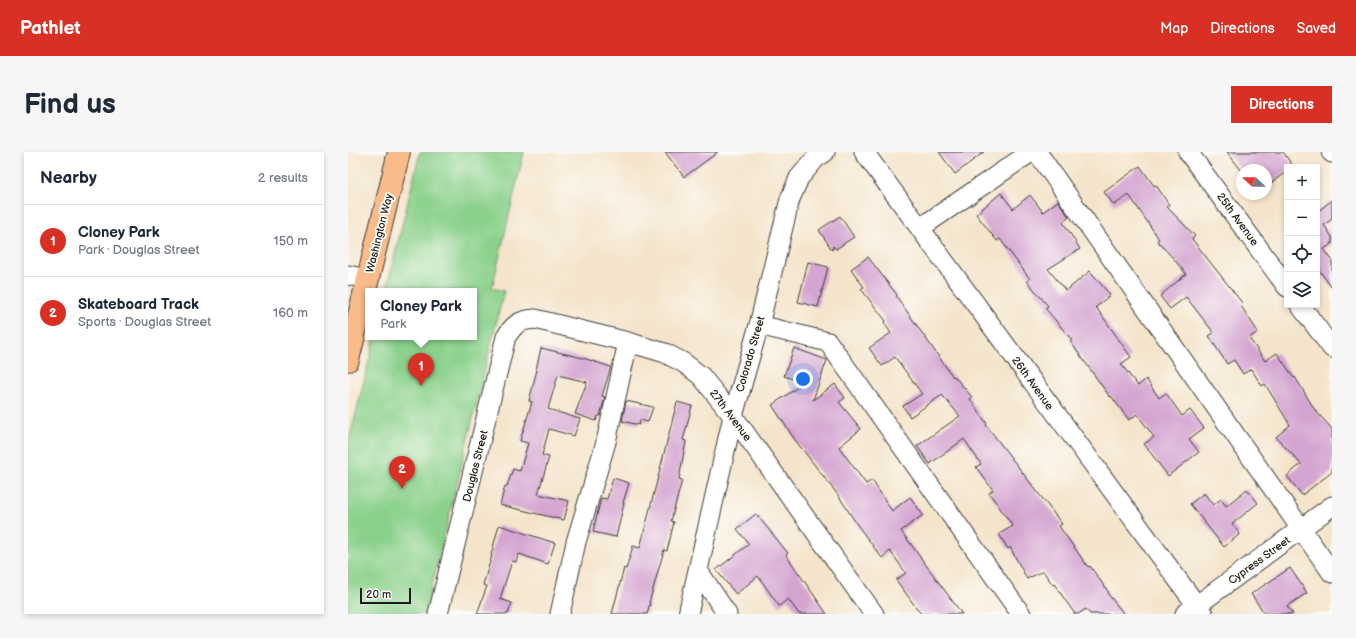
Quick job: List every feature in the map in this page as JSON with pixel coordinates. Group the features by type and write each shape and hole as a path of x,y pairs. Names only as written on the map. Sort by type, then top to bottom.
{"main road":[{"name":"Washington Way","path":"348,360 358,277 399,152"}],"street":[{"name":"Colorado Street","path":"688,614 699,572 733,416 759,325 790,199 799,178 816,158 825,152"},
{"name":"26th Avenue","path":"864,152 1195,611"},
{"path":"920,228 1031,152"},
{"path":"1037,152 1332,573"},
{"name":"25th Avenue","path":"1188,152 1284,283"},
{"path":"1302,308 1332,348"},
{"name":"27th Avenue","path":"518,322 535,319 666,353 684,363 701,376 733,416 874,614"},
{"name":"Douglas Street","path":"438,614 506,337 511,328 518,322"},
{"path":"759,325 828,342 1021,614"},
{"path":"560,614 576,542 606,442 628,342"},
{"name":"Cypress Street","path":"1195,611 1332,506"},
{"path":"699,572 727,614"}],"green space":[{"path":"420,152 524,152 492,288 504,291 425,614 348,614 348,444 374,340 477,340 477,288 387,288"}],"building":[{"path":"665,152 718,152 684,177"},
{"path":"939,152 984,152 955,174"},
{"path":"1227,152 1283,152 1292,164 1284,164 1284,173 1272,182 1272,164 1236,164"},
{"path":"1140,166 1154,186 1156,185 1169,205 1167,207 1195,236 1192,239 1243,304 1241,306 1258,332 1249,338 1265,361 1277,353 1294,378 1295,377 1315,410 1332,429 1332,472 1302,495 1287,476 1301,464 1276,437 1290,425 1265,384 1262,386 1251,369 1243,374 1234,360 1227,364 1209,336 1214,333 1186,297 1170,309 1160,296 1186,274 1157,241 1159,239 1129,195 1114,205 1104,192"},
{"path":"1001,193 1013,209 1030,195 1043,212 1058,201 1069,217 1063,222 1080,249 1048,269 1066,291 1090,271 1110,295 1096,307 1131,357 1121,364 1138,386 1146,379 1159,398 1166,393 1182,416 1190,410 1204,428 1189,439 1199,452 1168,476 1144,444 1154,437 1137,414 1129,420 1111,396 1110,397 1070,341 1072,340 1045,308 1048,306 1027,281 1030,279 1000,239 997,241 976,214"},
{"path":"1332,200 1332,219 1324,225 1332,237 1332,244 1324,249 1332,260 1332,288 1320,271 1320,210"},
{"path":"840,216 854,237 836,249 833,246 832,250 819,230"},
{"path":"868,257 897,295 896,296 953,377 954,376 972,397 970,399 987,424 986,425 1062,524 1059,526 1124,614 1090,614 1086,609 1078,614 1075,614 1043,571 1027,579 1010,547 1008,549 999,534 1013,526 989,493 993,490 976,467 981,464 964,439 930,464 917,446 960,416 942,395 910,417 903,406 922,394 895,357 882,366 869,348 891,333 884,323 886,321 861,289 864,287 851,269"},
{"path":"808,262 828,267 818,307 798,302"},
{"path":"541,348 583,358 611,367 602,396 605,397 600,416 598,416 596,421 575,414 587,382 558,375 548,409 580,419 574,436 549,429 542,455 549,457 538,494 569,501 564,520 500,505 505,486 507,486 513,469 520,471 528,443 520,441 532,402 529,401"},
{"path":"794,348 827,360 813,400 835,384 845,398 839,402 861,429 839,447 866,484 872,480 892,511 910,497 923,515 901,531 962,614 921,614 896,580 906,573 890,551 882,558 858,526 838,495 795,440 772,405 804,383 784,376"},
{"path":"626,401 653,407 648,422 640,420 639,425 622,421"},
{"path":"677,402 692,406 683,440 686,441 679,479 682,480 671,521 674,522 667,551 664,550 647,614 612,614 624,568 626,569 633,546 640,548"},
{"path":"613,478 629,483 616,537 593,532 601,498 607,499"},
{"path":"1247,489 1258,503 1232,524 1240,534 1224,547 1190,504 1204,493 1213,505 1221,499 1226,506"},
{"path":"756,514 788,553 786,555 827,614 799,614 788,599 779,606 758,576 736,594 716,570 749,544 737,529"},
{"path":"499,525 555,543 548,564 519,554 516,562 512,561 500,599 512,603 508,614 477,614 487,586 483,585"},
{"path":"1290,568 1307,593 1287,606 1293,614 1265,614 1251,594"}],"place":[{"name":"Cloney Park","path":"421,386"},
{"name":"Skateboard Track","path":"402,489"}]}
